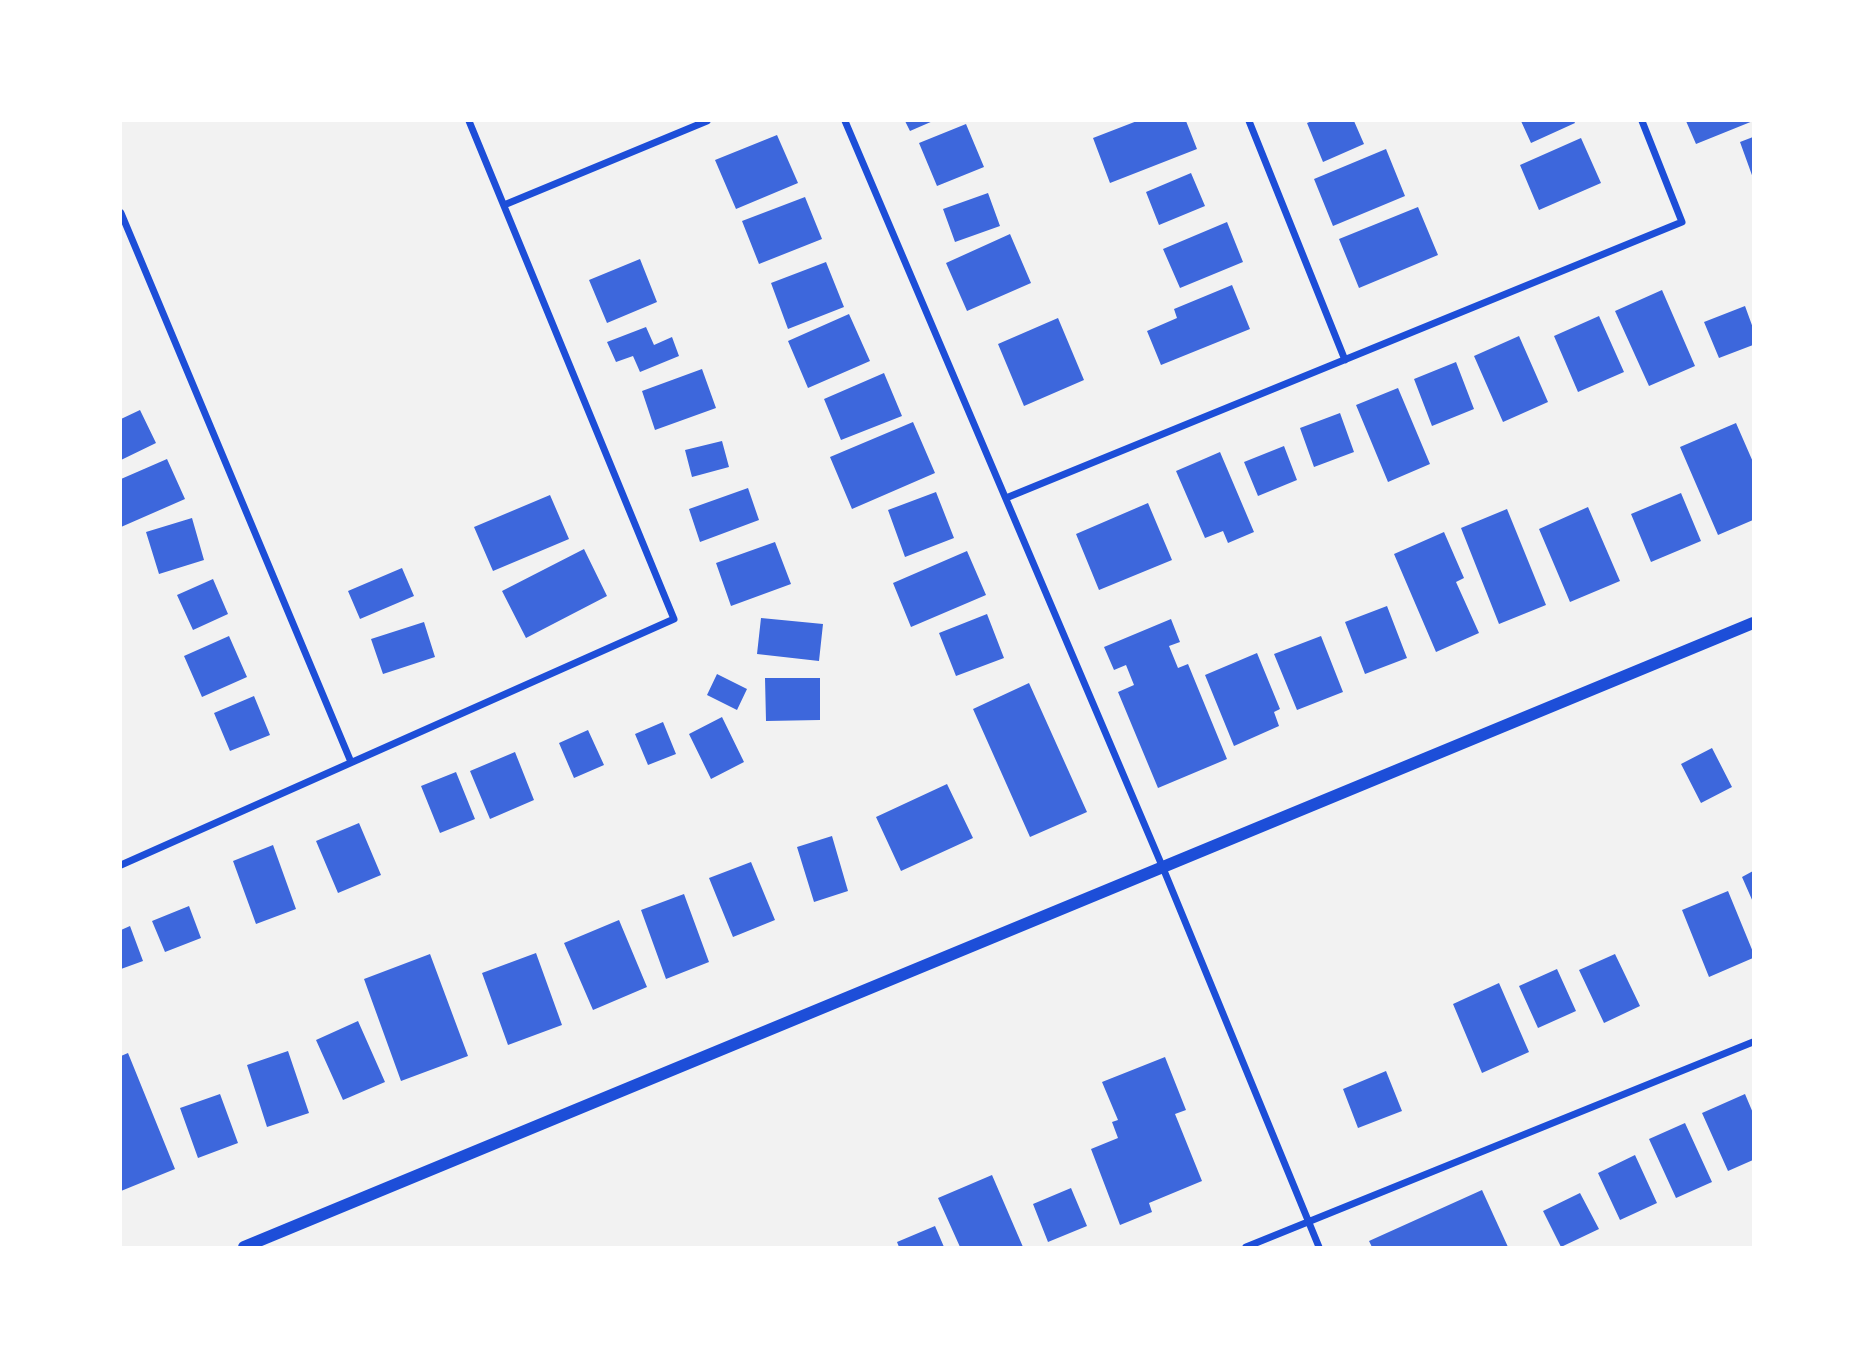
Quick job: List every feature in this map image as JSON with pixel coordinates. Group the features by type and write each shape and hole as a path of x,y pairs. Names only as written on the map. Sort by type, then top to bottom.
{"street":[{"path":"121,865 674,619 469,121"},
{"path":"504,205 707,121"},
{"path":"845,121 1163,867 1320,1247"},
{"path":"1249,121 1345,360"},
{"path":"1006,498 1682,222 1642,121"},
{"path":"121,213 351,762"},
{"path":"244,1247 1753,624"},
{"path":"1246,1247 1753,1042"}],"building":[{"path":"905,121 933,121 910,131"},
{"path":"1137,121 1186,121 1197,149 1110,183 1093,138"},
{"path":"1354,121 1364,144 1323,162 1307,123"},
{"path":"1521,121 1574,121 1575,123 1531,143"},
{"path":"1686,121 1753,121 1696,144"},
{"path":"966,124 984,167 937,186 919,143"},
{"path":"777,135 798,183 736,209 715,160"},
{"path":"1753,137 1753,178 1740,142"},
{"path":"1581,138 1601,183 1539,210 1520,165"},
{"path":"1386,149 1405,196 1333,226 1314,179"},
{"path":"1191,173 1205,206 1159,225 1146,192"},
{"path":"988,193 1000,226 955,242 943,209"},
{"path":"805,197 822,239 759,264 742,221"},
{"path":"1418,207 1438,255 1359,288 1339,239"},
{"path":"1227,222 1243,262 1180,288 1163,249"},
{"path":"1010,234 1031,283 967,311 946,263"},
{"path":"640,259 657,302 607,323 589,280"},
{"path":"826,262 844,307 788,329 771,283"},
{"path":"1232,285 1250,329 1161,365 1147,331 1177,318 1174,309"},
{"path":"1662,290 1695,366 1649,386 1615,311"},
{"path":"1745,306 1753,328 1753,345 1719,358 1704,322"},
{"path":"849,314 870,361 808,388 788,341"},
{"path":"1599,316 1624,372 1578,392 1554,336"},
{"path":"1058,318 1084,380 1024,406 998,344"},
{"path":"646,327 654,345 672,337 679,356 640,372 633,356 616,362 607,342"},
{"path":"1519,336 1548,402 1503,422 1474,356"},
{"path":"1456,362 1474,409 1432,426 1414,379"},
{"path":"702,369 716,408 655,430 642,391"},
{"path":"884,373 902,416 841,440 824,399"},
{"path":"1398,388 1430,464 1388,482 1356,405"},
{"path":"140,410 156,443 121,460 121,419"},
{"path":"1340,413 1354,452 1314,467 1300,428"},
{"path":"913,422 935,473 852,509 830,457"},
{"path":"1736,423 1753,462 1753,520 1718,535 1680,447"},
{"path":"722,441 729,467 692,477 685,450"},
{"path":"1284,446 1297,480 1258,496 1244,462"},
{"path":"1220,452 1254,532 1228,543 1223,531 1205,538 1176,471"},
{"path":"167,459 185,499 121,527 121,479"},
{"path":"748,488 759,520 700,542 689,509"},
{"path":"936,492 954,538 905,557 888,510"},
{"path":"1681,493 1701,541 1651,562 1631,514"},
{"path":"550,495 569,539 493,571 474,527"},
{"path":"1148,503 1172,560 1099,590 1076,534"},
{"path":"1588,507 1620,581 1570,602 1539,529"},
{"path":"1507,509 1546,605 1499,624 1461,528"},
{"path":"192,518 204,560 159,574 146,532"},
{"path":"1444,532 1464,578 1456,582 1479,633 1436,652 1394,554"},
{"path":"775,542 791,584 731,606 716,563"},
{"path":"584,549 607,596 526,638 502,591"},
{"path":"967,551 986,595 911,627 893,583"},
{"path":"402,568 414,596 360,619 348,591"},
{"path":"213,579 228,614 193,630 177,595"},
{"path":"1387,606 1407,658 1365,674 1345,622"},
{"path":"987,614 1004,658 956,676 939,633"},
{"path":"761,618 823,624 819,661 757,654"},
{"path":"1171,619 1180,642 1169,646 1178,668 1188,664 1227,759 1158,788 1118,692 1134,685 1126,665 1114,670 1104,647"},
{"path":"424,622 435,657 383,674 371,639"},
{"path":"229,636 247,677 202,697 184,656"},
{"path":"1321,636 1343,692 1297,710 1274,654"},
{"path":"1257,653 1280,709 1274,712 1279,726 1234,746 1205,675"},
{"path":"717,674 747,689 737,710 707,695"},
{"path":"765,678 820,678 820,720 766,721"},
{"path":"1029,683 1087,812 1030,837 973,709"},
{"path":"254,696 270,735 230,751 214,713"},
{"path":"722,717 744,762 711,779 689,734"},
{"path":"663,722 676,754 648,765 635,734"},
{"path":"588,730 604,765 574,778 559,743"},
{"path":"1712,748 1732,787 1701,803 1681,764"},
{"path":"515,752 534,800 490,819 470,771"},
{"path":"456,772 475,819 440,833 421,786"},
{"path":"947,784 973,838 901,871 876,817"},
{"path":"359,823 381,875 338,893 316,841"},
{"path":"832,836 848,891 814,902 797,847"},
{"path":"273,845 296,909 256,924 233,861"},
{"path":"751,862 775,920 733,937 709,878"},
{"path":"1753,871 1753,902 1742,877"},
{"path":"1728,891 1753,958 1709,977 1682,910"},
{"path":"684,894 709,962 666,979 641,910"},
{"path":"189,906 201,938 165,952 152,921"},
{"path":"619,920 647,987 593,1010 564,943"},
{"path":"130,926 143,961 121,969 121,930"},
{"path":"536,953 562,1025 508,1045 482,973"},
{"path":"430,954 468,1056 401,1081 364,979"},
{"path":"1615,954 1640,1006 1604,1023 1579,970"},
{"path":"1557,969 1576,1011 1538,1028 1519,986"},
{"path":"1499,983 1529,1052 1482,1073 1453,1004"},
{"path":"358,1021 385,1082 343,1100 316,1040"},
{"path":"288,1051 309,1113 267,1127 247,1065"},
{"path":"128,1053 175,1169 121,1191 121,1056"},
{"path":"1165,1057 1186,1110 1175,1114 1202,1181 1149,1203 1152,1212 1120,1225 1091,1149 1118,1138 1112,1122 1118,1120 1102,1082"},
{"path":"1386,1071 1402,1111 1358,1128 1343,1089"},
{"path":"220,1094 238,1143 198,1158 180,1108"},
{"path":"1745,1094 1753,1113 1753,1160 1728,1171 1702,1113"},
{"path":"1685,1123 1712,1182 1676,1198 1649,1139"},
{"path":"1635,1155 1657,1203 1620,1220 1598,1173"},
{"path":"992,1175 1023,1247 960,1247 938,1198"},
{"path":"1071,1188 1087,1226 1048,1242 1033,1204"},
{"path":"1482,1190 1508,1247 1372,1247 1369,1241"},
{"path":"1580,1193 1599,1229 1561,1247 1543,1211"},
{"path":"935,1226 944,1247 899,1247 897,1242"}]}
